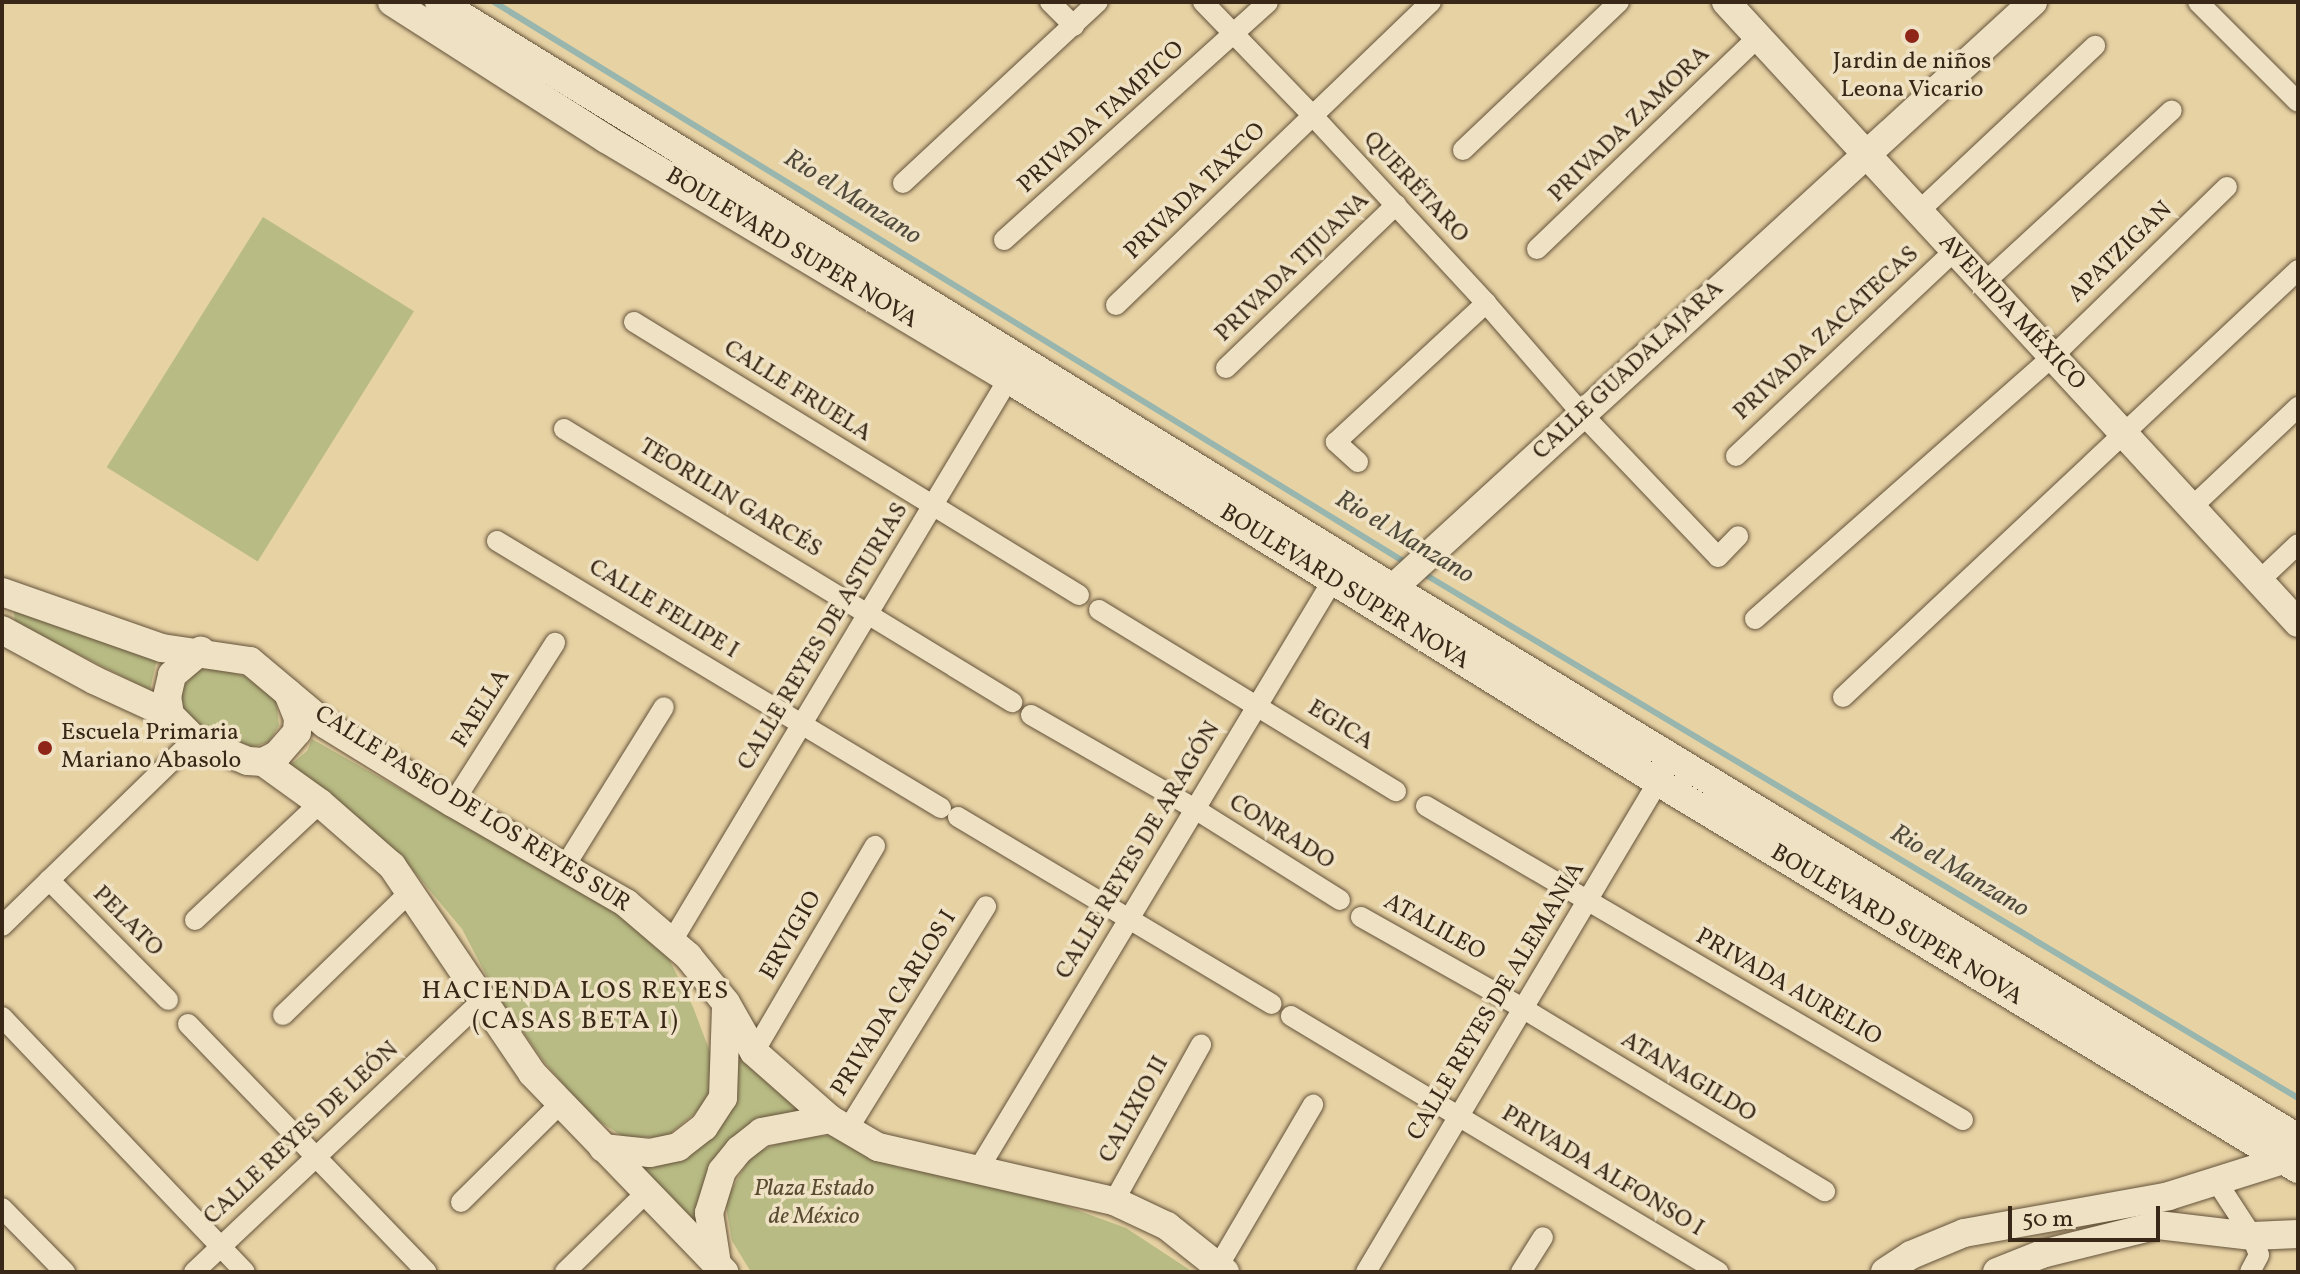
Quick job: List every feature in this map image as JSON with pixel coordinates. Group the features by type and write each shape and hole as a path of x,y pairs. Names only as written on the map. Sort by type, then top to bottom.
{"street":[{"name":"BOULEVARD SUPER NOVA","path":"392,2 606,139 1014,370"},
{"name":"BOULEVARD SUPER NOVA","path":"439,2 1014,370 1339,570 1658,782 2294,1155"},
{"path":"1050,2 1074,26"},
{"path":"903,183 1098,2"},
{"name":"QUERÉTARO","path":"1203,2 1396,205 1582,414 1718,557 1738,536"},
{"name":"PRIVADA TAMPICO","path":"1004,240 1268,2"},
{"name":"PRIVADA TAXCO","path":"1116,305 1431,2"},
{"path":"1463,150 1619,2"},
{"name":"AVENIDA MÉXICO","path":"1726,2 2298,623"},
{"name":"CALLE GUADALAJARA","path":"1397,584 2033,2"},
{"path":"2198,2 2298,102"},
{"name":"PRIVADA ZAMORA","path":"1537,249 1758,37"},
{"path":"1918,212 2095,46"},
{"path":"1984,283 2172,110"},
{"name":"APATZIGAN","path":"1755,619 2052,357 2227,187"},
{"name":"PRIVADA TIJUANA","path":"1226,368 1396,205"},
{"name":"PRIVADA ZACATECAS","path":"1736,456 1954,251"},
{"path":"1843,697 2298,270"},
{"path":"1358,462 1336,442 1486,303"},
{"name":"CALLE FRUELA","path":"634,322 1079,595"},
{"name":"CALLE REYES DE ASTURIAS","path":"672,941 1014,370"},
{"path":"2192,507 2298,407"},
{"name":"TEORILIN GARCÉS","path":"564,429 1012,702"},
{"name":"CALLE FELIPE I","path":"497,541 1272,1004"},
{"path":"2260,580 2298,544"},
{"name":"BOULEVARD SUPER NOVA","path":"1339,570 1397,584 2294,1155"},
{"name":"CALLE REYES DE ARAGÓN","path":"978,1170 1339,570"},
{"name":"CALLE PASEO DE LOS REYES SUR","path":"2,592 162,648 201,651 250,661 325,724 453,803 626,903 672,941 726,1003 754,1052 839,1124 878,1147 1114,1201 1167,1226 1222,1269"},
{"name":"EGICA","path":"1099,610 1396,791"},
{"path":"2,630 94,680 170,715 194,739 248,761 263,762 277,755 297,732 298,718 288,693"},
{"name":"FAELLA","path":"453,803 555,643"},
{"path":"170,715 167,697 172,675 201,651"},
{"path":"565,866 664,707"},
{"name":"CONRADO","path":"1031,715 1195,809 1340,900"},
{"path":"2,926 194,739"},
{"name":"CALLE REYES DE ALEMANIA","path":"1366,1272 1673,758"},
{"path":"263,762 320,803 392,866 532,1073 720,1268"},
{"path":"195,920 320,803"},
{"name":"PRIVADA AURELIO","path":"1426,806 1963,1120"},
{"name":"ERVIGIO","path":"754,1052 875,846"},
{"name":"PELATO","path":"49,880 168,1000"},
{"path":"283,1015 410,892"},
{"name":"PRIVADA CARLOS I","path":"839,1124 986,906"},
{"name":"ATALILEO","path":"1361,917 1524,1009"},
{"name":"CALLE REYES DE LEÓN","path":"194,1272 482,1001"},
{"path":"603,1148 650,1153 678,1147 704,1127 723,1098 726,1003"},
{"name":"ATANAGILDO","path":"1524,1009 1825,1191"},
{"name":"PRIVADA ALFONSO I","path":"1291,1016 1718,1272"},
{"path":"2,1017 245,1272"},
{"path":"188,1024 427,1272"},
{"name":"CALIXIO II","path":"1114,1201 1201,1045"},
{"path":"461,1202 560,1104"},
{"path":"1222,1269 1313,1105"},
{"path":"720,1268 709,1213 722,1171 739,1150 762,1132 839,1124"},
{"path":"1885,1272 1911,1255 1964,1233 2169,1196 2294,1155"},
{"path":"2215,1179 2252,1236 2259,1255 2250,1272"},
{"path":"565,1272 647,1192"},
{"path":"2,1208 65,1272"},
{"path":"1997,1272 2042,1254 2158,1225 2252,1236 2298,1234"},
{"path":"1521,1272 1543,1237"}],"green space":[{"path":"263,217 414,311 258,561 107,467"},
{"path":"20,610 157,659 150,690 15,623 14,612"},
{"path":"212,668 249,677 276,700 279,725 269,742 245,749 201,734 186,719 180,696 183,687 198,670"},
{"path":"312,739 617,912 668,957 693,1007 715,1065 706,1104 666,1137 624,1137 589,1115 542,1059 495,992 462,929 401,856 289,766 307,751"},
{"path":"738,1061 743,1061 799,1111 769,1118 696,1231 637,1163 680,1156"},
{"name":"Plaza Estado de México","path":"837,1135 898,1167 1022,1190 1126,1228 1193,1272 751,1272 732,1241 725,1201 752,1154 792,1138"}],"waterway":[{"name":"Rio el Manzano","path":"494,2 1408,564"},
{"name":"Rio el Manzano","path":"1421,572 2298,1098"}],"place":[{"name":"Jardin de niños Leona Vicario","path":"1912,36"},
{"name":"Escuela Primaria Mariano Abasolo","path":"45,748"}],"district":[{"name":"HACIENDA LOS REYES (CASAS BETA I)","path":"576,1007"}]}
